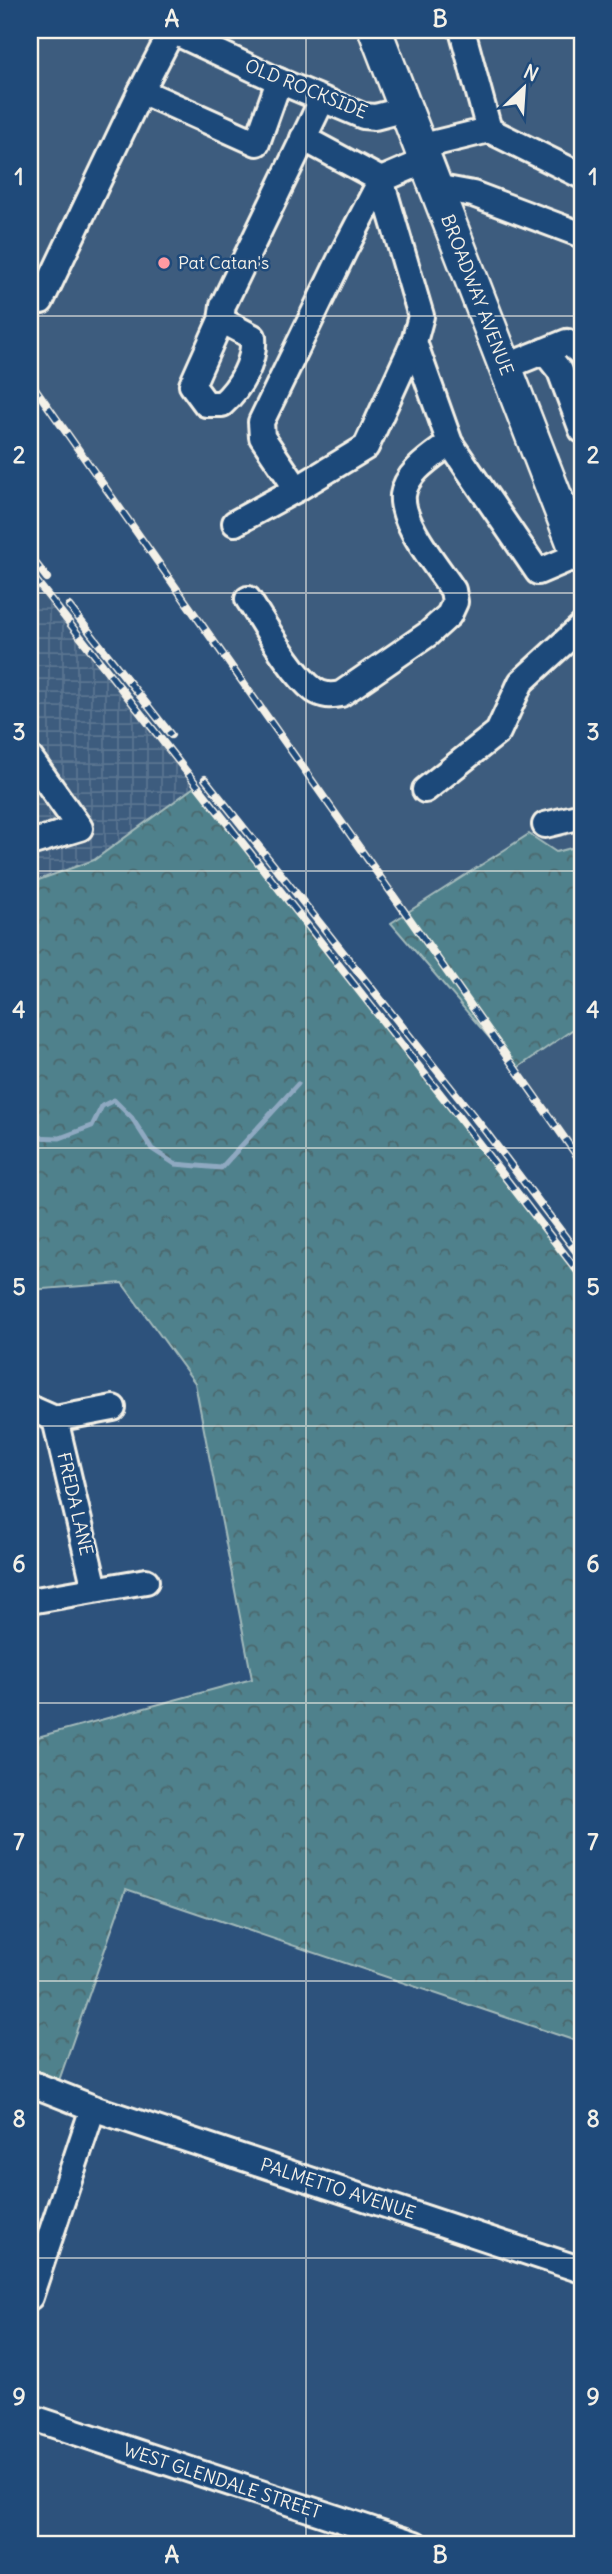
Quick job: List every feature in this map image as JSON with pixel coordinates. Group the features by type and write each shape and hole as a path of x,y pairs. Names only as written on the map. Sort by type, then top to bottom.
{"main road":[{"name":"BROADWAY AVENUE","path":"375,30 505,367 581,554"}],"street":[{"name":"OLD ROCKSIDE","path":"171,30 279,81 363,116 375,117 406,109"},
{"path":"41,301 171,30"},
{"path":"462,30 489,130 582,176"},
{"path":"141,91 257,143 279,81"},
{"path":"221,320 223,305 322,100"},
{"path":"297,489 262,437 261,422 381,180 426,165 489,130"},
{"path":"234,523 366,447 414,342 421,316 381,180 303,138"},
{"path":"426,165 473,194 582,235"},
{"path":"414,342 450,443 538,572 581,554"},
{"path":"505,367 544,351 575,348"},
{"path":"544,351 560,371 582,429"},
{"path":"248,600 298,673 315,691 330,696 341,694 428,634 449,615 455,601 453,590 411,528 403,495 422,464 450,443"},
{"path":"425,790 498,732 521,682 582,626"},
{"path":"30,758 80,828 30,843"},
{"path":"545,825 582,816"},
{"path":"30,1408 55,1419 113,1408"},
{"name":"FREDA LANE","path":"55,1419 95,1589"},
{"path":"30,1601 146,1581"},
{"name":"PALMETTO AVENUE","path":"30,2083 93,2108 582,2270"},
{"path":"30,2297 93,2108"},
{"name":"WEST GLENDALE STREET","path":"30,2417 415,2544"}],"shaded area":[{"path":"30,30 582,30 582,1168 30,382"},
{"path":"30,573 197,785 94,860 30,883"}],"green space":[{"path":"197,785 582,1277 582,2043 126,1889 55,2092 30,2083 30,1739 252,1679 195,1383 122,1283 30,1290 30,883 94,860"},
{"path":"529,834 556,852 582,845 582,1023 516,1069 391,923"}],"waterway":[{"path":"30,1137 60,1138 92,1126 102,1106 114,1100 132,1118 152,1149 175,1164 221,1168 298,1084"}],"railway":[{"path":"30,381 582,1163"},
{"path":"30,556 47,578"},
{"path":"30,573 582,1277"},
{"path":"69,606 171,735"},
{"path":"205,779 483,1128 582,1259"}],"place":[{"name":"Pat Catan's","path":"164,263"}]}
